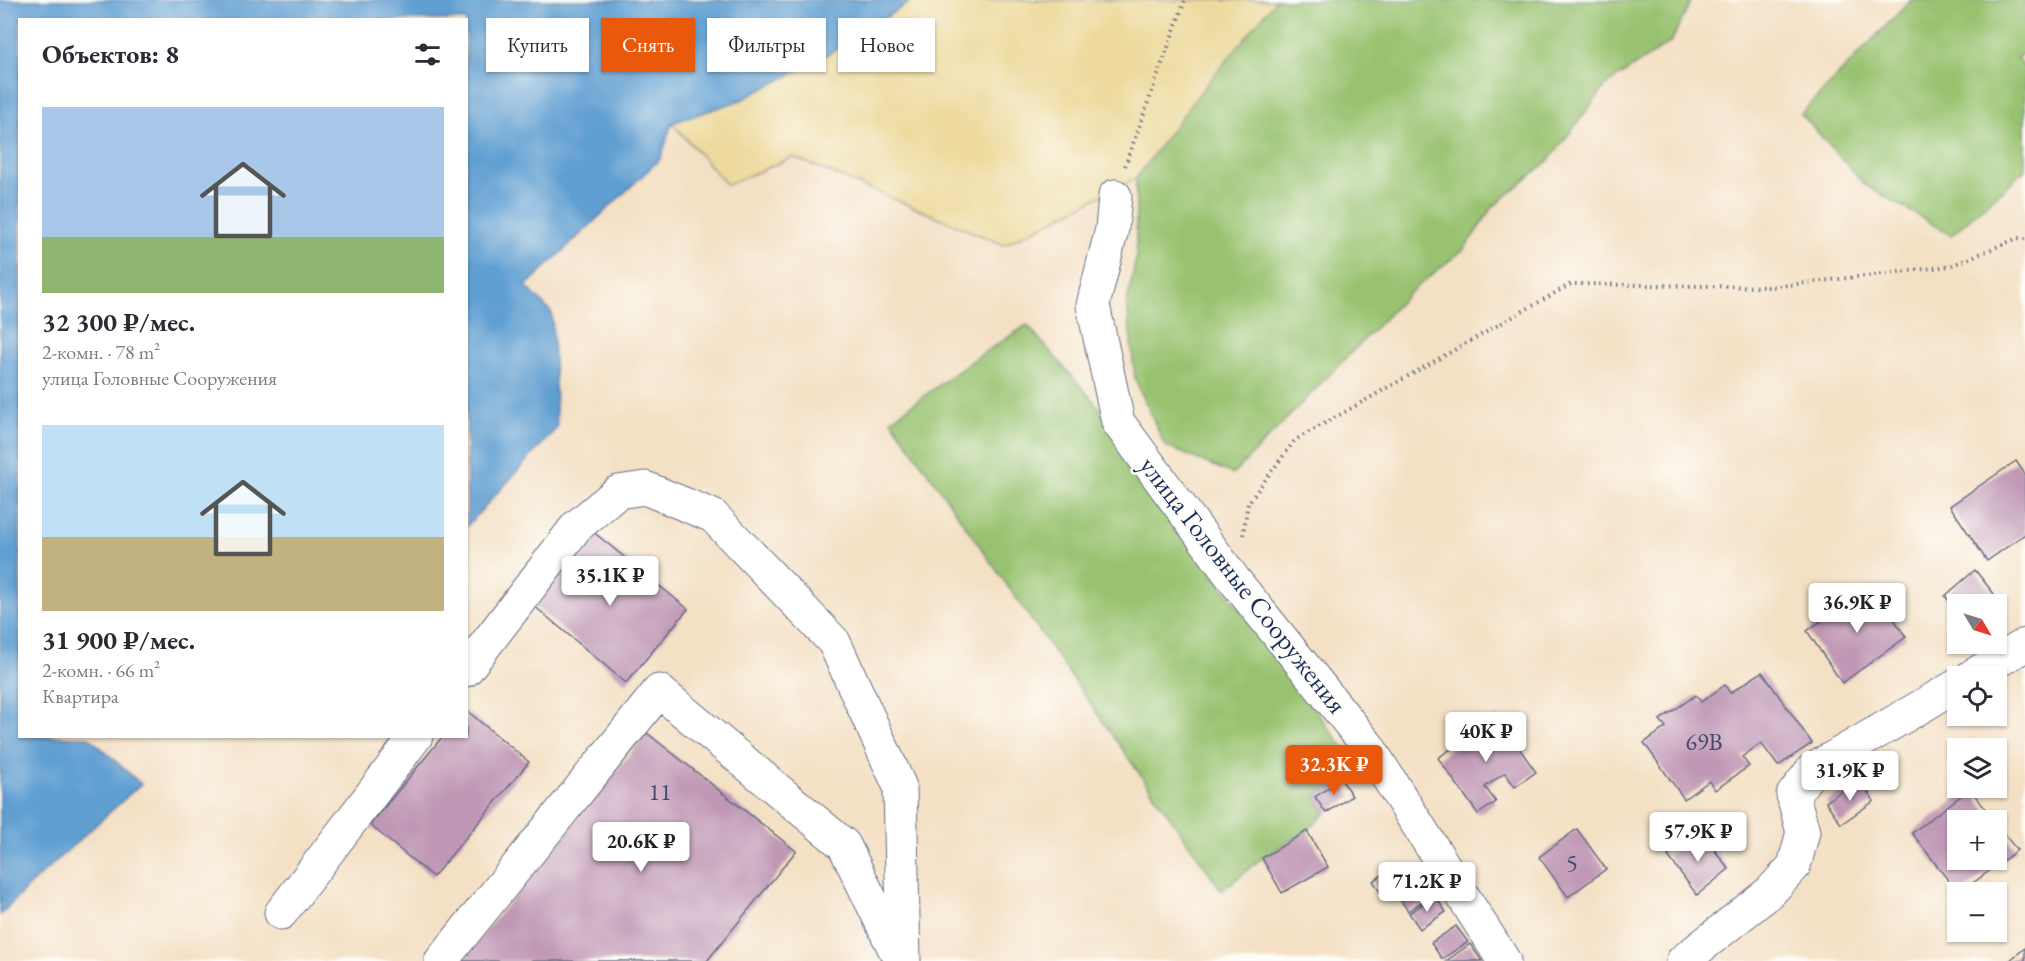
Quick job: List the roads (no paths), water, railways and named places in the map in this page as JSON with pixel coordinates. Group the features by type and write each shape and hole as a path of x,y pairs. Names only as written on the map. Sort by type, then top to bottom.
{"street":[{"name":"улица Головные Сооружения","path":"1115,195 1112,229 1093,305 1118,422 1235,580 1368,746 1504,961"},
{"path":"468,667 576,527 618,492 645,488 713,516 834,642 900,787 902,961"},
{"path":"1988,666 2025,645"},
{"path":"441,961 659,691 844,845 902,961"},
{"path":"1683,961 1770,892 1794,866 1803,832 1793,795 1812,770 1947,691"},
{"path":"281,913 414,738"}],"water":[{"path":"0,0 913,0 885,18 838,18 838,48 826,55 826,18 707,18 707,72 796,72 741,100 672,123 661,158 526,286 552,313 557,428 468,525 468,18 18,18 18,738 90,738 141,784 0,915"}]}
